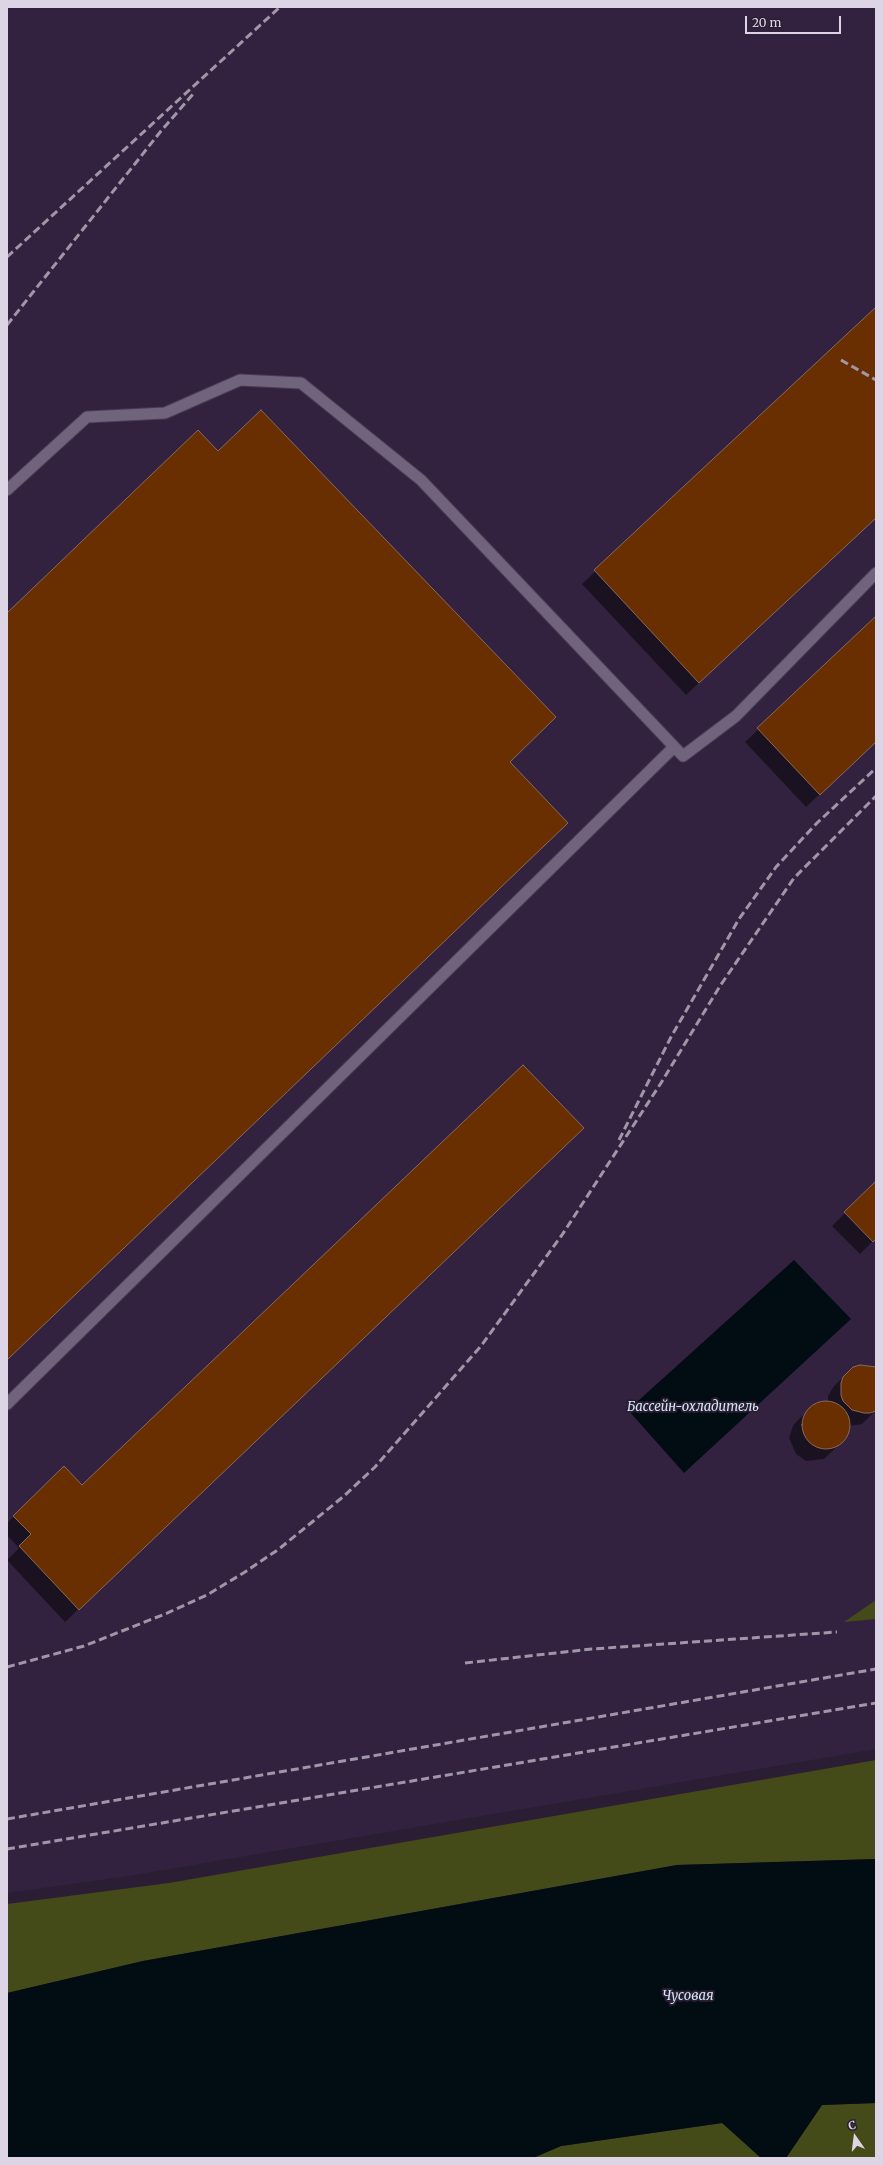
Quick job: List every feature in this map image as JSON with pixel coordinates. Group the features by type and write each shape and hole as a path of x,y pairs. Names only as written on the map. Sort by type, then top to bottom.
{"lane":[{"path":"7,490 87,417 165,414 240,380 301,383 421,480 683,756 736,716 876,573"},
{"path":"7,1404 674,747"}],"shaded area":[{"path":"7,7 876,7 876,1749 128,1876 7,1893"}],"green space":[{"path":"876,1600 876,1619 844,1622"},
{"path":"876,1760 876,1859 677,1865 143,1961 7,1993 7,1904 169,1883"},
{"path":"876,2103 876,2158 786,2158 822,2105"},
{"path":"723,2123 761,2158 533,2158 561,2146"}],"water":[{"name":"Бассейн-охладитель","path":"794,1260 851,1319 684,1473 628,1410"},
{"name":"Чусовая","path":"876,1859 876,2103 822,2105 786,2158 761,2158 722,2123 561,2146 533,2158 7,2158 7,1993 143,1961 677,1865"}],"building":[{"path":"876,307 876,518 699,683 594,570"},
{"path":"261,410 556,717 510,762 568,823 7,1360 7,613 198,430 218,451"},
{"path":"876,616 876,742 820,795 757,728"},
{"path":"523,1065 584,1128 79,1610 19,1546 31,1534 13,1516 64,1466 82,1485"},
{"path":"876,1181 876,1239 873,1242 844,1212"},
{"path":"860,1365 876,1367 876,1411 870,1413 852,1410 843,1401 841,1395 841,1383 843,1377 853,1367"},
{"path":"821,1401 831,1401 843,1408 850,1420 850,1430 843,1442 831,1449 821,1449 813,1445 806,1438 802,1430 802,1420 806,1412 813,1405"}],"railway":[{"path":"7,257 280,7"},
{"path":"7,325 161,131 194,93"},
{"path":"841,360 876,380"},
{"path":"619,1140 671,1037 739,919 776,867 817,823 876,768"},
{"path":"7,1667 84,1646 165,1614 207,1595 279,1549 344,1496 375,1467 481,1346 562,1235 661,1083 720,986 794,878 876,796"},
{"path":"465,1663 592,1649 837,1632"},
{"path":"7,1819 876,1669"},
{"path":"7,1849 876,1703"}]}
